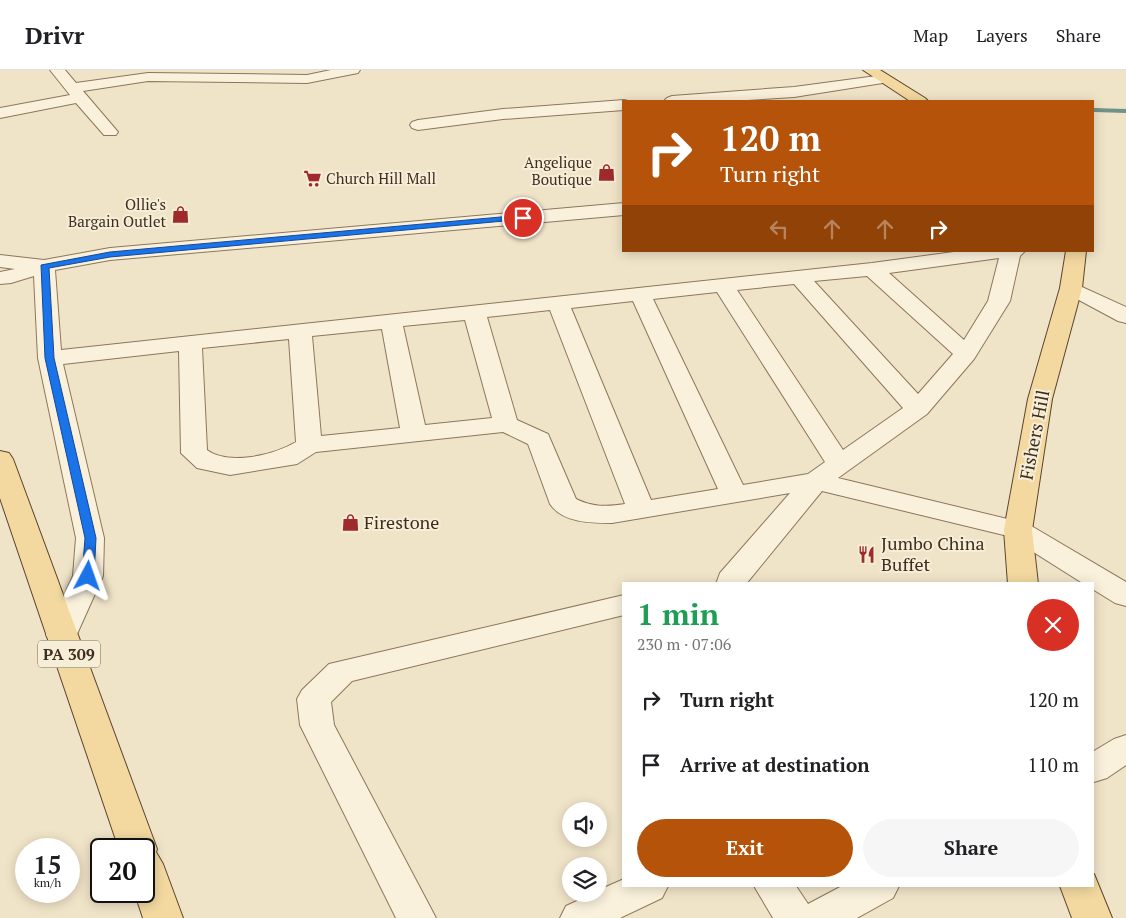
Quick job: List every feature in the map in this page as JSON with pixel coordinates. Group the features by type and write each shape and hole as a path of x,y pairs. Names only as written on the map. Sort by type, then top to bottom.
{"main road":[{"path":"870,70 915,98"},
{"name":"Fishers Hill","path":"1023,582 1018,530 1040,399 1071,288 1076,252"},
{"name":"PA 309","path":"0,459 134,838"},
{"path":"1080,887 1092,918"},
{"path":"155,895 163,918"}],"street":[{"path":"57,70 110,132"},
{"path":"0,112 148,76 307,79 353,70"},
{"path":"686,100 794,92 884,79"},
{"path":"418,124 503,114 622,105"},
{"path":"0,278 11,277 44,266 110,254 622,208"},
{"path":"50,358 872,269 1012,252 999,301 966,354 918,409 816,481 727,582"},
{"path":"0,260 44,266"},
{"path":"44,266 50,358 90,538 88,576 62,635"},
{"path":"872,269 966,354"},
{"path":"798,276 918,409"},
{"path":"722,284 839,464"},
{"path":"1071,288 1126,316"},
{"path":"640,294 734,495"},
{"path":"558,302 641,510"},
{"path":"474,311 506,424"},
{"path":"391,320 414,434"},
{"path":"300,330 309,445"},
{"path":"190,342 194,453 206,462 230,467 288,458 309,445 506,424 539,439 564,504 584,514 612,515 816,481 1018,530 1126,596"},
{"path":"416,918 316,725 314,699 341,672 622,606"},
{"path":"1094,768 1126,748"},
{"path":"580,918 646,887"},
{"path":"775,887 795,918"},
{"path":"820,918 877,887"}],"waterway":[{"path":"1094,110 1126,111"}],"place":[{"name":"Angelique Boutique","path":"606,172"},
{"name":"Church Hill Mall","path":"312,179"},
{"name":"Ollie's Bargain Outlet","path":"180,214"},
{"name":"Firestone","path":"350,523"},
{"name":"Jumbo China Buffet","path":"867,554"}],"route":[{"path":"88,576 90,538 50,358 44,266 110,254 523,218"}]}
